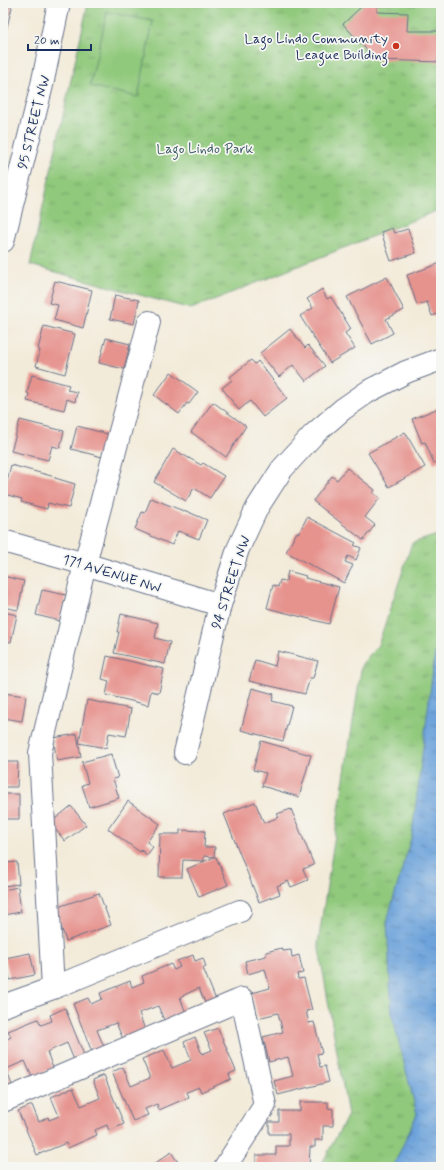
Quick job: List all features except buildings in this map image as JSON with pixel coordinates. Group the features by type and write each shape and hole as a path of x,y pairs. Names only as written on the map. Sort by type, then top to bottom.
{"street":[{"name":"95 STREET NW","path":"3,241 42,85 59,3"},
{"path":"53,988 40,753 85,564 149,322"},
{"name":"94 STREET NW","path":"185,753 220,605 238,548 258,508 282,469 314,434 343,409 369,391 400,375 441,359"},
{"name":"171 AVENUE NW","path":"3,541 220,605"},
{"path":"3,1006 53,988 240,911"},
{"path":"3,1101 242,999 265,1105 226,1167"}],"green space":[{"name":"Lago Lindo Park","path":"88,3 441,3 441,209 191,309 30,265"},
{"path":"107,12 153,21 138,97 90,86"},
{"path":"441,534 441,1167 320,1167 348,1115 318,943 362,664 378,645 412,543"}],"water":[{"path":"441,647 441,1167 393,1167 417,1114 392,1015 387,921 412,835 435,653"}],"place":[{"name":"Lago Lindo Community League Building","path":"396,46"}]}
